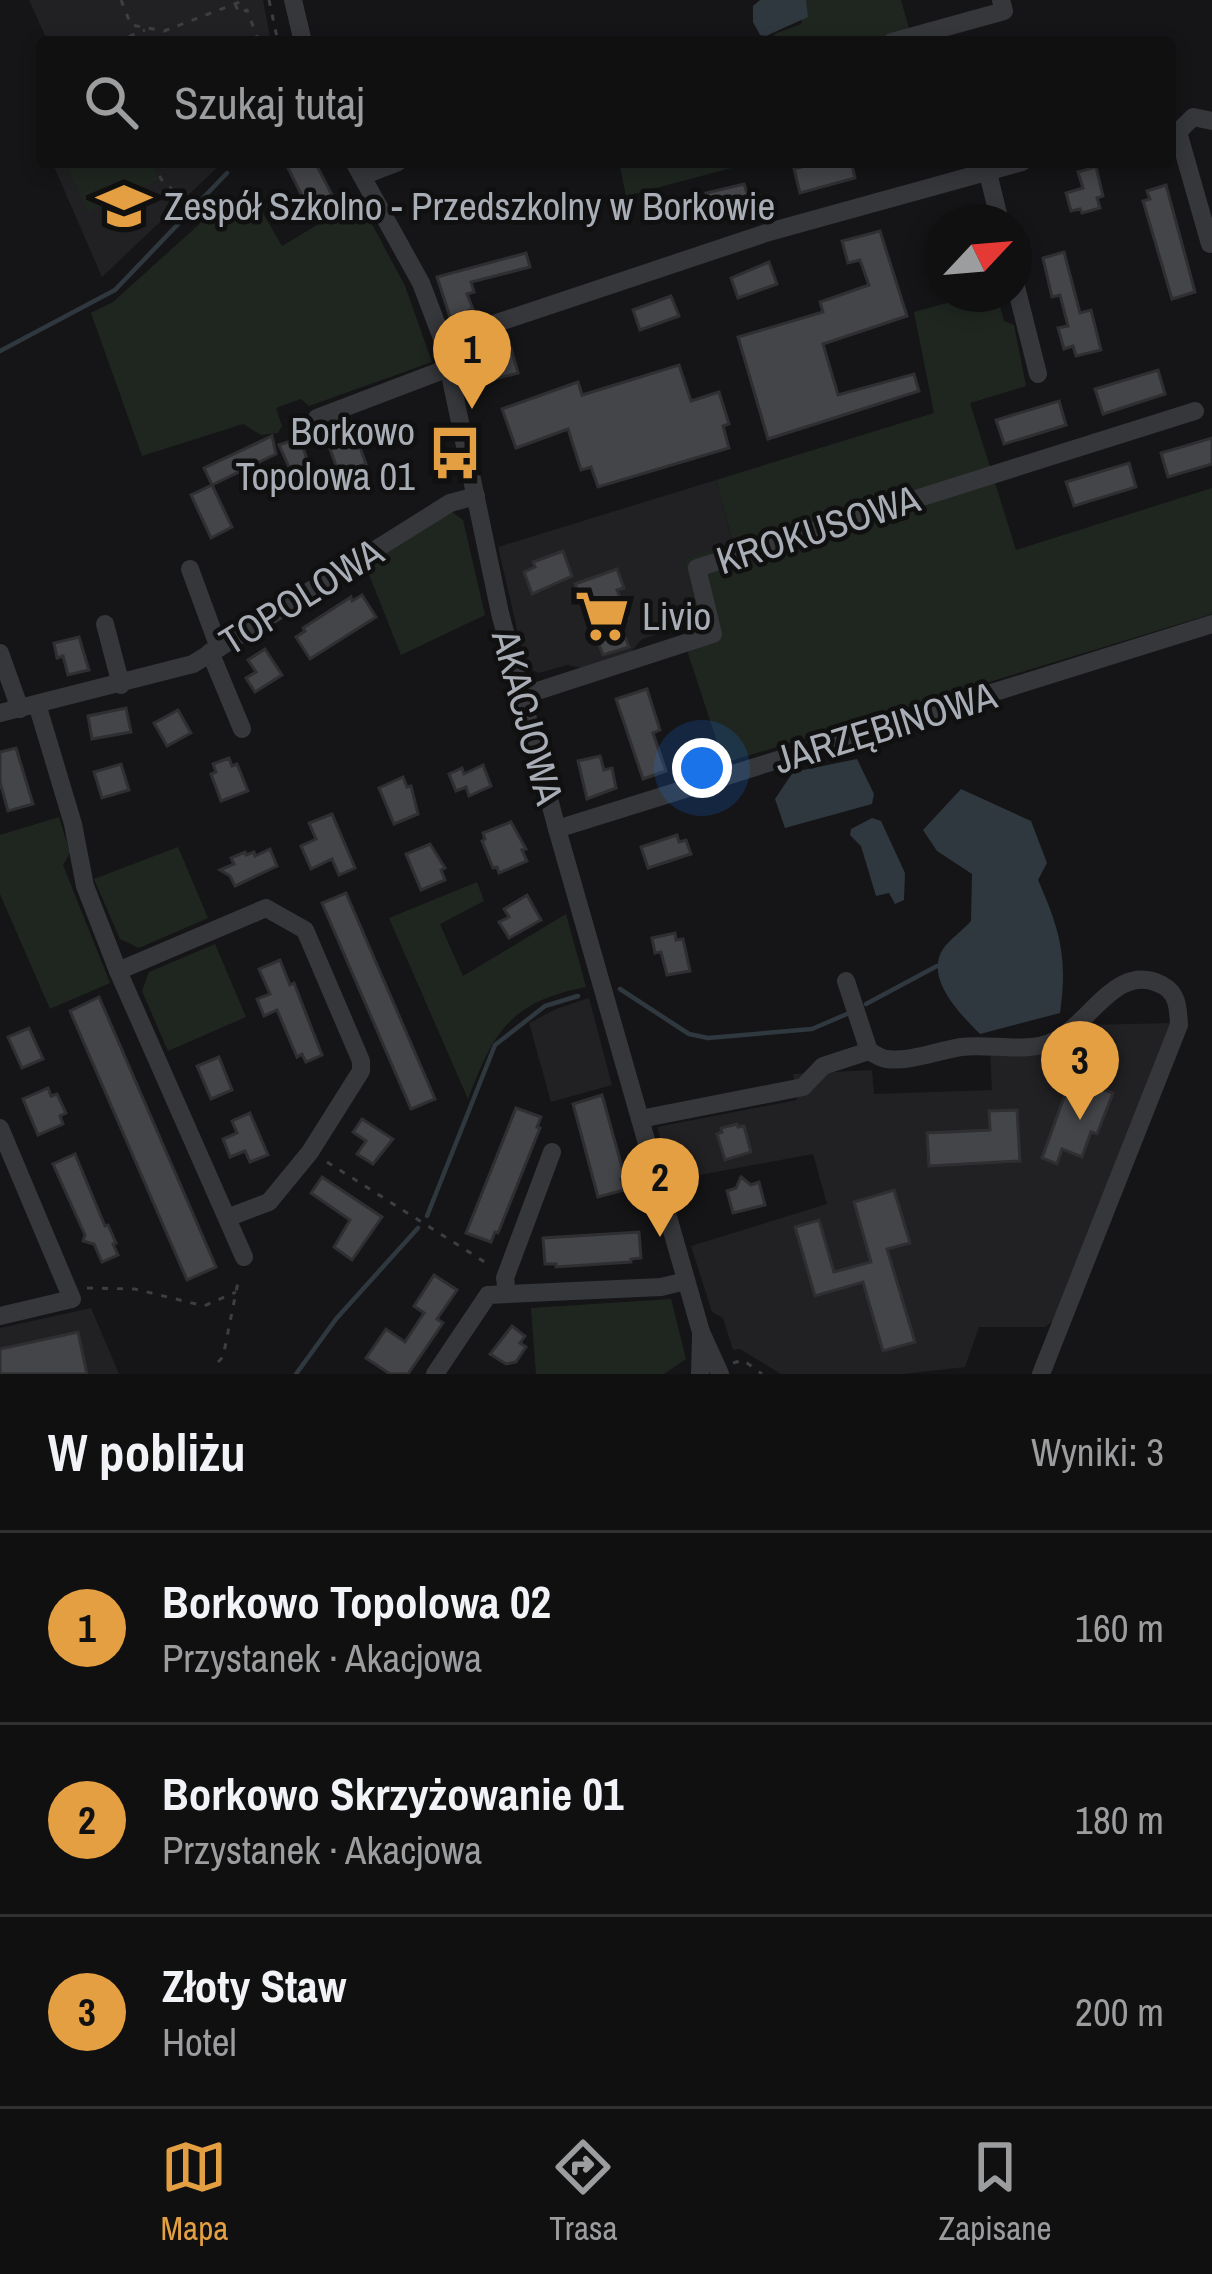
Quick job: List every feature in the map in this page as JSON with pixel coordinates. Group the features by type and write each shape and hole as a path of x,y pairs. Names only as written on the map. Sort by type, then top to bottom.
{"street":[{"path":"293,0 302,36"},
{"path":"914,36 1004,11 1001,0"},
{"path":"1210,244 1178,132 1193,117 1212,121"},
{"path":"443,341 769,232 1002,168"},
{"name":"AKACJOWA","path":"358,169 421,283 451,367 522,696 700,1332 700,1374"},
{"path":"988,172 996,204"},
{"path":"1022,312 1038,374"},
{"path":"317,418 451,367"},
{"name":"KROKUSOWA","path":"522,696 712,634 697,568 1195,411"},
{"name":"TOPOLOWA","path":"19,709 193,664 450,503 476,496"},
{"path":"190,568 242,729"},
{"path":"106,624 121,685"},
{"name":"JARZĘBINOWA","path":"557,829 1212,624"},
{"path":"0,652 19,709 73,824 85,886 118,971 244,1257"},
{"path":"118,971 266,908 300,924 361,1061 361,1072 310,1152 269,1202 227,1218"},
{"path":"846,981 869,1051 884,1059 963,1046 1042,1045 1072,1030 1128,980 1147,977 1170,989 1178,1006 1179,1025 1041,1374"},
{"path":"640,1119 803,1087 823,1066 869,1051"},
{"path":"0,1128 72,1299 0,1316"},
{"path":"507,1285 552,1153"},
{"path":"435,1374 488,1295 507,1285 661,1286 686,1281"},
{"name":"AKACJOWA","path":"700,1332 723,1369"}],"path":[{"path":"121,0 131,25 164,32 245,0"},
{"path":"269,0 277,36"},
{"path":"235,4 239,13 247,10 257,36"},
{"path":"130,36 146,28"},
{"path":"156,168 178,195"},
{"path":"310,1152 507,1285"},
{"path":"218,1361 224,1357 244,1257"},
{"path":"70,1289 135,1289 204,1306 236,1292"},
{"path":"723,1369 743,1360 762,1374"}],"shaded area":[{"path":"29,0 263,0 270,36 45,36"},
{"path":"760,0 806,0 808,17 760,35 753,22 753,6"},
{"path":"806,0 901,0 910,32 775,36 801,24"},
{"name":"Zespół Szkolno - Przedszkolny w Borkowie","path":"55,168 217,168 102,277"},
{"path":"68,168 154,168 159,180 88,212"},
{"path":"620,168 731,168 626,196"},
{"path":"249,189 282,246 359,200 405,286 432,362 309,406 301,399 276,408 282,426 278,433 261,435 243,424 142,456 91,313 113,302 205,219"},
{"path":"914,312 1002,312 1004,321 1014,325 1026,386 970,403 1016,550 1212,488 1212,614 724,763 688,653 699,622 684,559 733,543 716,480 934,413"},
{"path":"716,480 733,544 684,559 699,622 642,639 630,653 582,668 567,665 539,673 526,668 498,547"},
{"path":"452,512 463,520 485,615 401,655 366,567"},
{"path":"857,759 874,794 872,804 785,828 775,799 793,772"},
{"path":"961,789 1031,821 1047,863 1038,880 1057,930 1062,960 1060,1013 980,1034 947,995 938,972 943,949 971,921 972,874 937,851 923,830"},
{"path":"59,817 70,853 63,865 110,983 50,1009 0,894 0,835"},
{"path":"872,818 881,821 905,873 904,900 895,904 889,893 876,896 861,846 850,835 851,829"},
{"path":"178,847 208,918 139,948 120,939 94,879"},
{"path":"477,882 484,901 440,924 463,976 566,914 586,987 539,1001 508,1023 487,1055 468,1099 389,918"},
{"path":"215,944 246,1017 168,1051 142,991 149,972"},
{"path":"589,998 612,1085 551,1102 529,1023"},
{"path":"1173,1023 1058,1317 1045,1327 979,1327 965,1367 903,1374 781,1374 740,1349 733,1350 723,1318 712,1312 691,1246 827,1204 813,1154 673,1180 657,1127 797,1100 793,1074 872,1070 874,1094 992,1090 990,1052 1075,1050 1084,1025"},
{"path":"671,1299 686,1359 664,1374 536,1374 531,1308"},
{"path":"91,1308 119,1374 0,1374 0,1328"}],"building":[{"path":"288,168 318,168 334,199 310,212"},
{"path":"852,168 855,178 800,193 794,169"},
{"path":"1096,168 1103,196 1097,198 1100,208 1071,211 1066,193 1083,188 1078,172"},
{"path":"744,184 750,202 735,207 736,211 710,219 701,209 708,199 706,193"},
{"path":"1166,185 1195,292 1172,299 1143,201 1150,199 1147,191"},
{"path":"880,231 907,316 823,344 838,395 914,374 919,391 768,439 738,337 823,312 820,302 869,285 860,260 848,263 842,241"},
{"path":"1064,252 1080,313 1091,310 1101,350 1076,356 1073,346 1064,349 1058,328 1068,326 1060,295 1052,297 1043,258"},
{"path":"526,253 530,267 471,282 474,292 467,294 473,309 450,317 437,277"},
{"path":"769,262 777,284 738,298 731,278"},
{"path":"671,296 679,316 640,330 633,310"},
{"path":"511,348 518,373 487,381 480,356"},
{"path":"679,365 691,401 719,392 729,424 723,426 729,448 598,487 591,467 581,470 568,429 516,448 502,409 578,382 582,395"},
{"path":"1158,370 1165,394 1103,414 1095,389"},
{"path":"1059,401 1066,425 1004,444 996,420"},
{"path":"272,436 276,454 212,485 204,468"},
{"path":"300,438 312,475 295,480 279,445"},
{"path":"1212,438 1212,464 1168,477 1161,453"},
{"path":"357,439 366,464 339,474 330,449"},
{"path":"1129,463 1136,487 1074,506 1066,482"},
{"path":"212,485 232,527 211,538 191,495"},
{"path":"563,551 572,576 532,594 524,572 535,567 533,562"},
{"path":"617,569 624,588 617,590 628,618 619,622 629,647 603,655 575,584"},
{"path":"362,595 376,617 310,659 296,637 303,628 351,597 352,601"},
{"path":"79,637 89,670 68,675 54,643"},
{"path":"265,649 282,675 255,692 246,678 256,672 248,660"},
{"path":"647,689 660,730 653,733 666,771 643,779 616,699"},
{"path":"126,708 131,732 92,739 88,716"},
{"path":"178,710 191,733 167,746 154,723"},
{"path":"16,748 33,804 8,811 0,782 0,752"},
{"path":"600,756 604,770 612,768 616,788 587,799 578,761"},
{"path":"229,758 232,766 237,764 248,791 221,801 211,774 216,772 213,764"},
{"path":"121,764 129,790 102,798 94,772"},
{"path":"483,765 491,786 469,796 466,787 456,791 449,774 462,768 464,774"},
{"path":"403,777 407,787 411,786 418,814 394,824 379,788"},
{"path":"332,814 355,868 339,875 332,859 311,869 301,846 316,839 309,823"},
{"path":"511,822 526,849 522,850 527,861 499,873 482,841 483,833"},
{"path":"677,835 679,842 686,840 691,854 648,868 641,847"},
{"path":"430,844 445,868 441,870 445,880 421,890 406,854"},
{"path":"270,849 277,866 235,886 220,870 245,852 255,856"},
{"path":"346,893 435,1099 411,1109 322,903"},
{"path":"527,895 541,920 509,938 499,922 509,917 504,909"},
{"path":"675,933 676,940 683,939 690,971 667,975 652,938"},
{"path":"280,960 322,1055 306,1062 302,1054 297,1057 277,1010 264,1016 257,999 270,994 259,969"},
{"path":"99,997 216,1267 187,1280 70,1011"},
{"path":"29,1028 43,1059 22,1068 8,1037"},
{"path":"219,1057 232,1090 211,1099 197,1066"},
{"path":"1071,1078 1113,1093 1082,1157 1062,1149 1057,1164 1042,1158"},
{"path":"48,1088 51,1096 57,1094 66,1113 60,1116 63,1124 38,1135 23,1099"},
{"path":"602,1095 625,1178 621,1179 624,1190 598,1197 573,1104"},
{"path":"516,1108 541,1117 540,1128 491,1242 466,1233"},
{"path":"1017,1110 1020,1161 929,1166 927,1133 990,1130 989,1111"},
{"path":"250,1113 268,1155 250,1162 245,1151 230,1157 223,1139 237,1133 232,1121"},
{"path":"362,1119 393,1139 373,1164 357,1154 366,1141 353,1132"},
{"path":"737,1124 744,1126 751,1152 725,1160 717,1134"},
{"path":"75,1154 116,1243 118,1255 102,1262 94,1244 83,1241 85,1235 53,1164"},
{"path":"322,1177 382,1217 352,1260 334,1247 350,1220 311,1193"},
{"path":"741,1177 751,1185 759,1182 765,1205 733,1213 727,1191 736,1188"},
{"path":"894,1190 910,1243 887,1249 915,1342 883,1351 863,1282 815,1296 795,1227 819,1220 834,1272 871,1262 854,1202"},
{"path":"639,1232 641,1258 631,1262 545,1264 543,1238"},
{"path":"434,1275 457,1290 437,1319 443,1323 408,1374 390,1374 366,1358 386,1329 405,1342 424,1313 414,1306"},
{"path":"512,1326 525,1336 520,1343 526,1347 516,1362 506,1364 490,1354"},
{"path":"78,1332 87,1374 0,1374 0,1349"}],"waterway":[{"path":"0,351 115,290 227,173"},
{"path":"866,1004 937,966"},
{"path":"620,989 689,1034 708,1038 812,1029 847,1014"},
{"path":"427,1216 495,1045 545,1006 578,996"},
{"path":"296,1374 336,1319 418,1228"}],"place":[{"name":"Zespół Szkolno - Przedszkolny w Borkowie","path":"124,206"},
{"name":"Borkowo Topolowa 02","path":"472,409"},
{"name":"Borkowo Topolowa 01","path":"455,453"},
{"name":"Livio","path":"602,616"},
{"name":"Złoty Staw","path":"1080,1120"},
{"name":"Borkowo Skrzyżowanie 01","path":"660,1237"}]}
